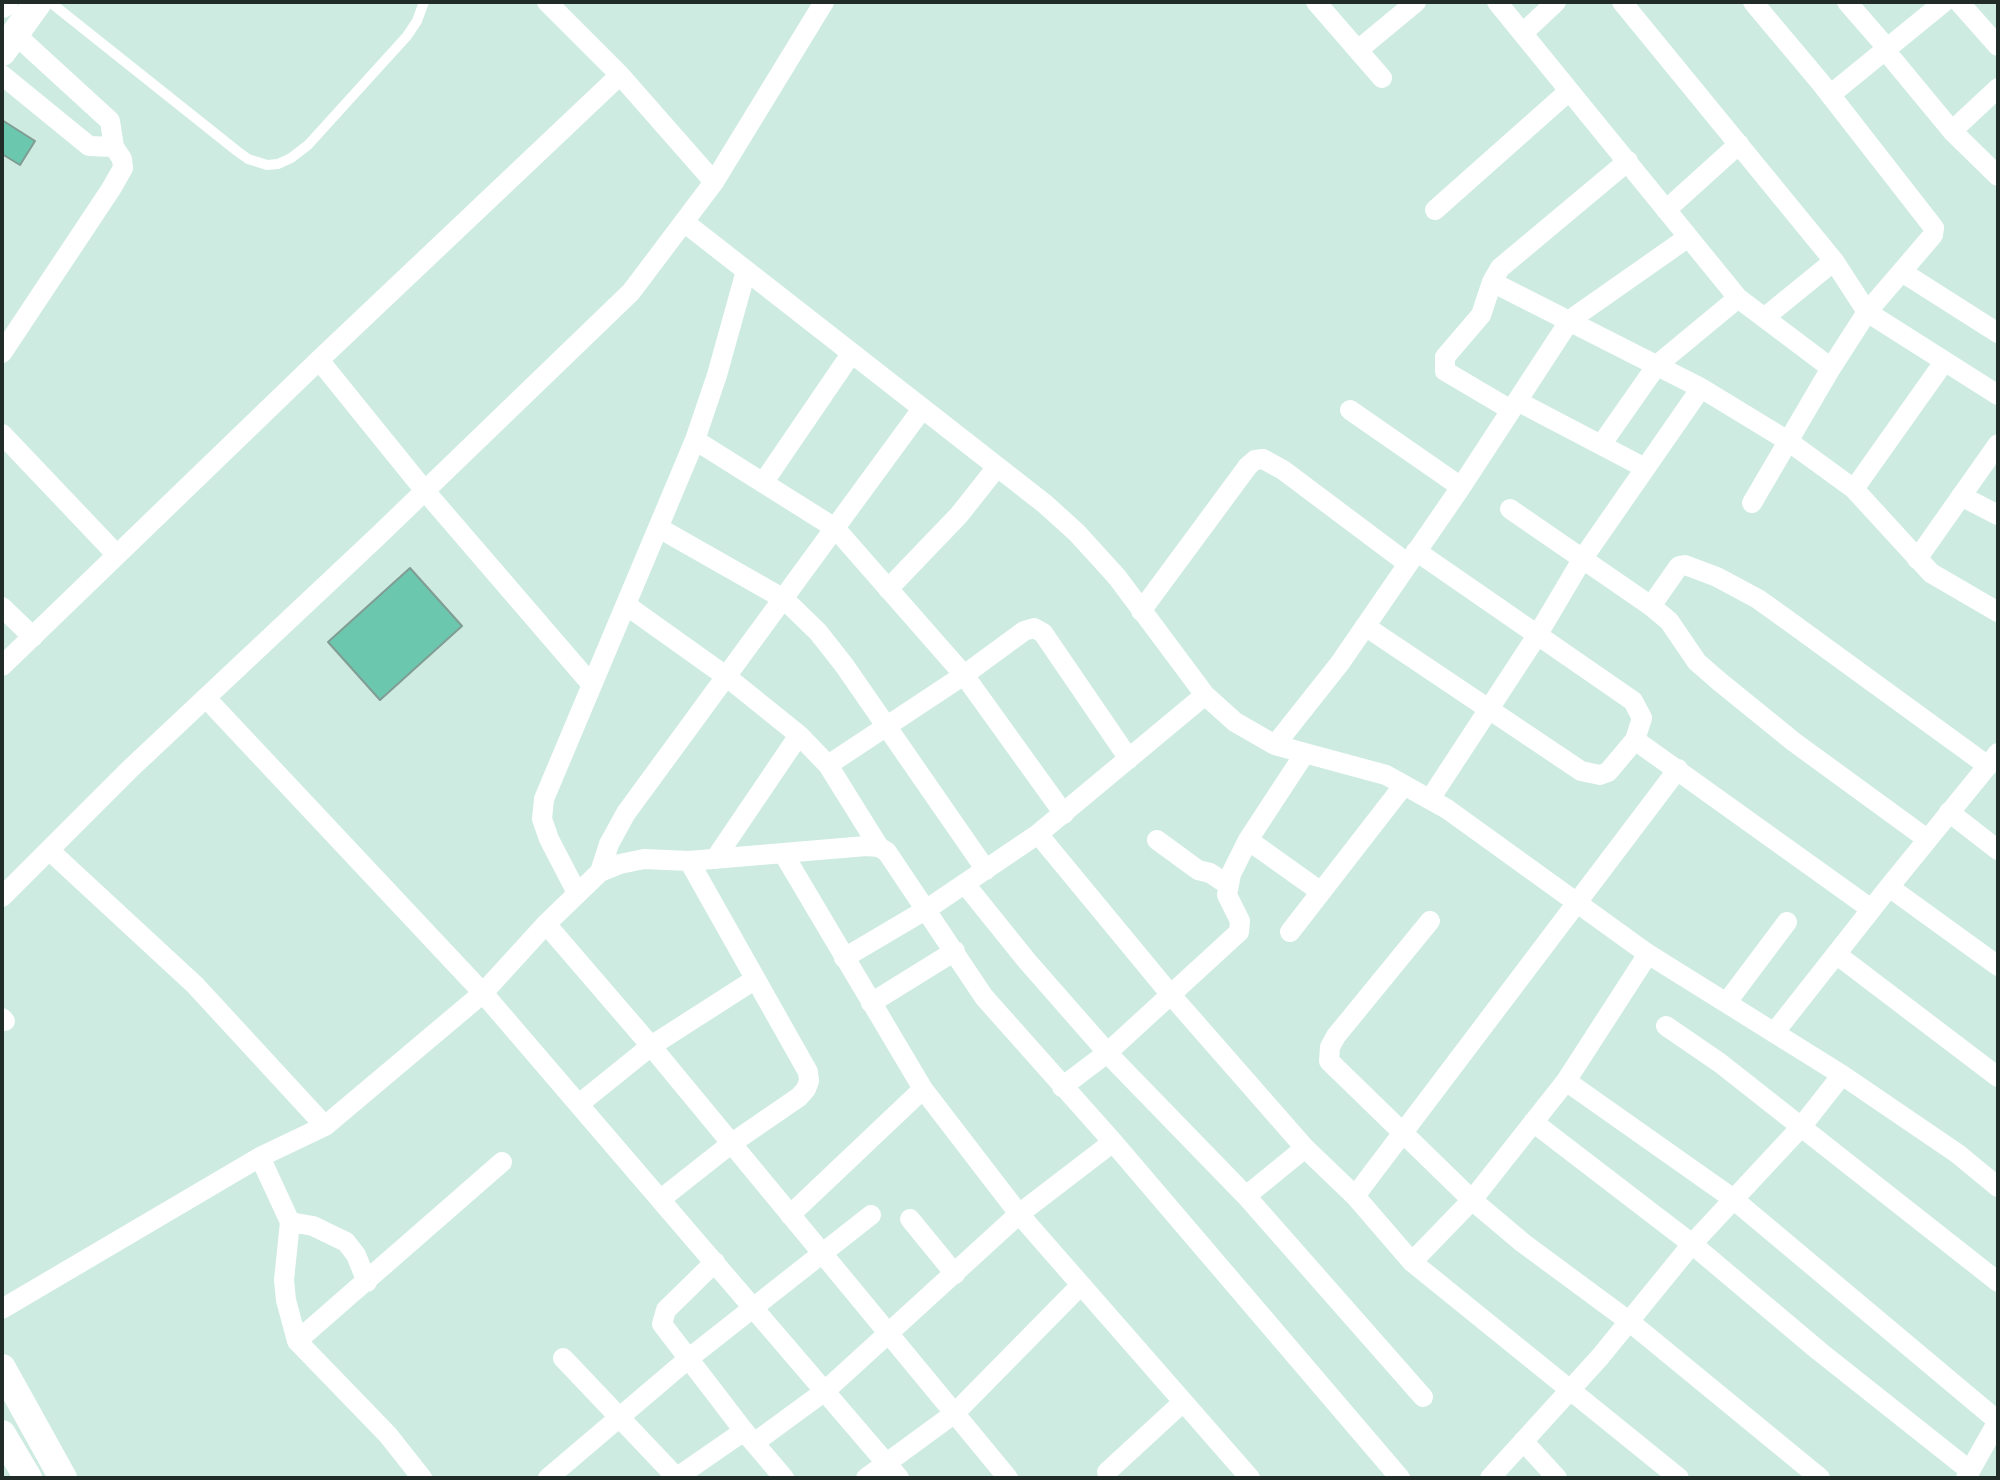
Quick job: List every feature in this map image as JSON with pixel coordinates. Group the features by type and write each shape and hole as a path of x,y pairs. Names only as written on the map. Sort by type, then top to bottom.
{"street":[{"path":"2,353 119,176 122,159 114,147 110,121 9,43 38,2"},
{"path":"547,2 620,75 714,182"},
{"path":"2,897 631,292 714,182 824,2"},
{"path":"1316,2 1382,78"},
{"path":"1358,50 1416,2"},
{"path":"1497,2 1738,298 1831,368"},
{"path":"1523,33 1556,2"},
{"path":"1622,2 1834,261 1867,312 1998,395"},
{"path":"1752,503 1867,312 1933,235 1933,223 1753,2"},
{"path":"1847,2 1952,131 1998,176"},
{"path":"1830,95 1944,2"},
{"path":"1959,2 1998,46"},
{"path":"2,75 89,146 114,147"},
{"path":"2,666 620,75"},
{"path":"1952,131 1998,88"},
{"path":"1435,210 1569,91"},
{"path":"1666,210 1739,144"},
{"path":"1628,161 1509,259 1492,282 1481,315 1450,351 1443,364 1445,371 1452,376 1645,468"},
{"path":"684,222 1077,533 1107,565 1205,695 1235,722 1275,745 1359,766 1430,799 1648,954 1842,1075 1958,1154 1998,1187"},
{"path":"1275,745 1340,663 1461,487 1570,320 1687,238"},
{"path":"1764,318 1834,261"},
{"path":"577,893 549,839 542,819 544,799 695,440 746,271"},
{"path":"1902,272 1998,333"},
{"path":"1492,282 1701,388 1788,441 1854,489 1917,559 1949,585 1998,612"},
{"path":"1601,445 1657,365 1738,298"},
{"path":"763,483 851,354"},
{"path":"319,360 425,491 592,685"},
{"path":"1854,489 1944,362"},
{"path":"1430,799 1538,634 1583,558 1701,388"},
{"path":"600,872 609,844 626,813 922,409"},
{"path":"1350,410 1461,487"},
{"path":"2,434 117,555"},
{"path":"695,440 835,528 964,675 1064,814"},
{"path":"1917,559 1998,444"},
{"path":"1141,611 1248,466 1255,460 1263,459 1411,557 1538,634 1633,701 1642,718 1635,740 1608,772 1600,775 1581,771 1365,626"},
{"path":"888,589 959,515 997,467"},
{"path":"1961,496 1998,515"},
{"path":"1510,509 1651,606 1669,621 1706,670 1794,742 1927,839"},
{"path":"659,528 784,599 818,632 986,870"},
{"path":"1651,606 1679,566 1685,565 1717,577 1758,599 1993,760 1774,1033"},
{"path":"626,605 727,677 799,735 828,765 879,847 892,857 984,997 1113,1142 1400,1478"},
{"path":"2,607 33,637"},
{"path":"828,765 1029,628 1039,629 1129,759"},
{"path":"844,958 927,909 1038,834 1205,695"},
{"path":"206,698 483,993 899,1478"},
{"path":"715,859 799,735"},
{"path":"1635,740 1871,909"},
{"path":"1062,1087 1107,1053 1239,932 1240,921 1227,895 1228,885 1248,840 1305,753"},
{"path":"1355,1196 1678,769"},
{"path":"1290,932 1404,785"},
{"path":"1949,812 1998,850"},
{"path":"1038,834 1171,995 1305,1148 1355,1196 1412,1262 1679,1478"},
{"path":"1157,840 1198,870 1210,873 1228,885"},
{"path":"1248,840 1321,892"},
{"path":"2,1309 260,1157 325,1126 483,993 546,924 600,872 644,859 689,861 879,847"},
{"path":"49,850 195,985 325,1126"},
{"path":"783,853 923,1089 1019,1214 1248,1477"},
{"path":"661,1199 732,1143 799,1097 809,1081 808,1072 689,861"},
{"path":"965,884 1107,1053 1246,1196 1423,1397"},
{"path":"1889,887 1998,966"},
{"path":"1430,921 1336,1036 1328,1054 1334,1067 1472,1200 1523,1243 1630,1322 1820,1478"},
{"path":"1727,1002 1787,922"},
{"path":"546,924 732,1143 1008,1478"},
{"path":"871,1003 955,951"},
{"path":"1412,1262 1472,1200 1566,1081 1648,954"},
{"path":"1836,954 1998,1077"},
{"path":"579,1104 651,1046 754,980"},
{"path":"1666,1026 1720,1063 1998,1282"},
{"path":"1490,1478 1630,1322 1732,1198 1801,1127 1842,1075"},
{"path":"1533,1122 1692,1244 1967,1474 1998,1421 1732,1198 1566,1081"},
{"path":"790,1215 923,1089"},
{"path":"563,1358 677,1478 825,1391 1019,1214 1113,1142"},
{"path":"1246,1196 1305,1148"},
{"path":"260,1157 290,1222 284,1280 297,1341 388,1435 422,1478"},
{"path":"297,1341 502,1162"},
{"path":"550,1477 688,1359 871,1215"},
{"path":"910,1219 955,1274"},
{"path":"290,1222 313,1226 346,1242 356,1255 367,1282"},
{"path":"715,1262 666,1310 661,1319 688,1359 784,1478"},
{"path":"866,1478 955,1413 1080,1286"},
{"path":"2,1368 63,1478"},
{"path":"1107,1472 1182,1403"},
{"path":"2,1434 28,1478"},
{"path":"1523,1441 1557,1478"}],"lane":[{"path":"50,2 237,151 248,159 267,165 291,158 308,145 407,36 424,2"}],"building":[{"path":"2,120 35,141 20,165 2,154"},
{"path":"410,568 462,626 380,700 328,642"}]}
